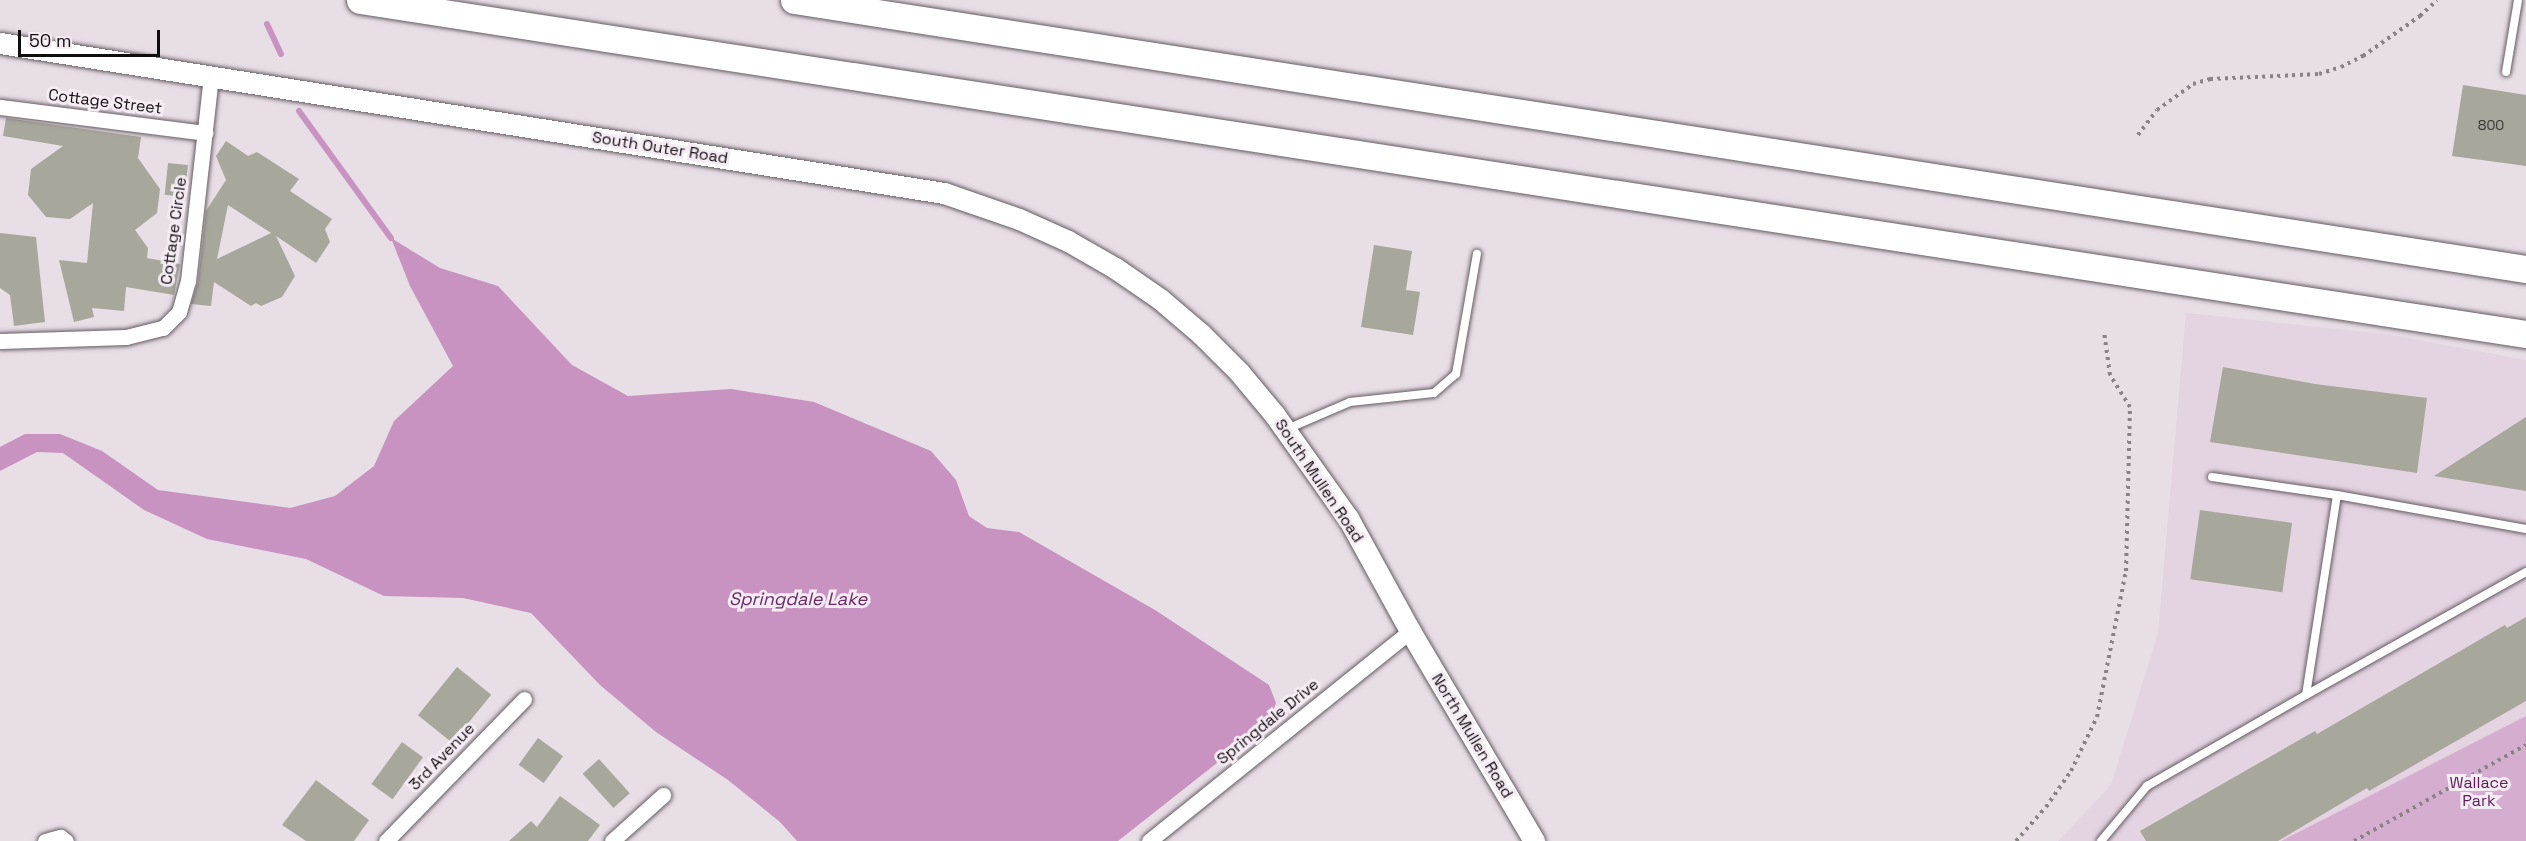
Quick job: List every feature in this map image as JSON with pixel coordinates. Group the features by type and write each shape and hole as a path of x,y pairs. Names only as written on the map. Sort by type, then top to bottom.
{"highway":[{"path":"360,0 2526,334"},
{"path":"794,0 2526,269"}],"street":[{"name":"South Outer Road","path":"0,43 944,193 1029,223 1115,268 1160,299 1201,334 1259,396"},
{"name":"Cottage Circle","path":"0,341 126,337 163,328 178,312 188,281 211,77"},
{"name":"Cottage Street","path":"0,107 205,133"},
{"name":"South Mullen Road","path":"1259,396 1348,518 1410,631"},
{"name":"Springdale Drive","path":"1149,841 1410,631"},
{"name":"North Mullen Road","path":"1410,631 1534,841"},
{"name":"3rd Avenue","path":"386,841 524,699"},
{"path":"612,841 663,795"}],"lane":[{"path":"2506,72 2518,0"},
{"path":"1286,430 1350,402 1434,393 1456,374 1477,254"},
{"path":"2212,477 2337,495 2526,529"},
{"path":"2306,695 2337,495"},
{"path":"2100,841 2147,786 2526,572"}],"path":[{"path":"2138,135 2157,110 2193,84 2210,79 2319,74 2341,67 2363,56 2420,16 2437,0"},
{"path":"2016,841 2046,807 2071,771 2097,717 2126,571 2130,407 2110,375 2104,331"},
{"path":"2354,841 2526,745"}],"shaded area":[{"path":"2186,313 2386,334 2526,360 2526,716 2282,841 2058,841 2111,785 2158,633"}],"green space":[{"name":"Wallace Park","path":"2526,716 2526,841 2281,841"}],"water":[{"name":"Springdale Lake","path":"391,238 440,268 498,286 572,365 628,396 731,389 814,402 931,451 956,480 969,516 987,528 1019,532 1155,610 1269,685 1276,703 1269,722 1118,841 797,841 780,822 728,780 656,732 600,685 531,613 463,598 384,596 306,559 207,539 144,510 63,453 37,452 0,471 0,447 25,434 60,434 102,451 158,490 290,508 335,496 374,466 394,421 453,366 410,286"}],"building":[{"path":"2463,85 2526,95 2526,166 2452,156"},
{"path":"6,118 141,137 138,158 160,189 157,213 135,230 148,248 147,258 180,264 174,295 126,287 124,311 92,308 94,317 74,322 59,260 87,263 93,203 70,219 46,217 28,195 31,169 63,146 3,136"},
{"path":"226,141 248,156 257,152 299,179 290,191 332,219 325,229 330,242 316,263 276,236 295,276 282,297 261,306 256,303 251,306 214,282 211,306 191,304 198,282 206,211 226,180 216,156","holes":["228,205 271,233 217,259"]},
{"path":"168,163 188,165 185,197 165,195"},
{"path":"0,233 36,237 45,322 14,326 10,295 0,288"},
{"path":"1374,245 1412,251 1406,290 1420,292 1413,335 1361,327"},
{"path":"2223,367 2315,384 2427,398 2417,473 2210,442"},
{"path":"2526,417 2526,491 2434,476"},
{"path":"2200,510 2292,523 2282,592 2190,579"},
{"path":"2526,617 2526,701 2369,791 2367,788 2278,841 2146,841 2140,831 2315,731 2317,734 2505,625 2507,628"},
{"path":"457,667 491,695 452,743 418,715"},
{"path":"538,738 563,756 544,783 519,765"},
{"path":"402,742 423,757 392,799 371,784"},
{"path":"599,759 630,793 613,808 583,774"},
{"path":"316,780 369,820 354,841 306,841 282,825"},
{"path":"560,796 600,825 588,841 509,841 531,821 537,827"}],"waterway":[{"path":"267,24 281,54"},
{"path":"299,111 391,238"}]}
